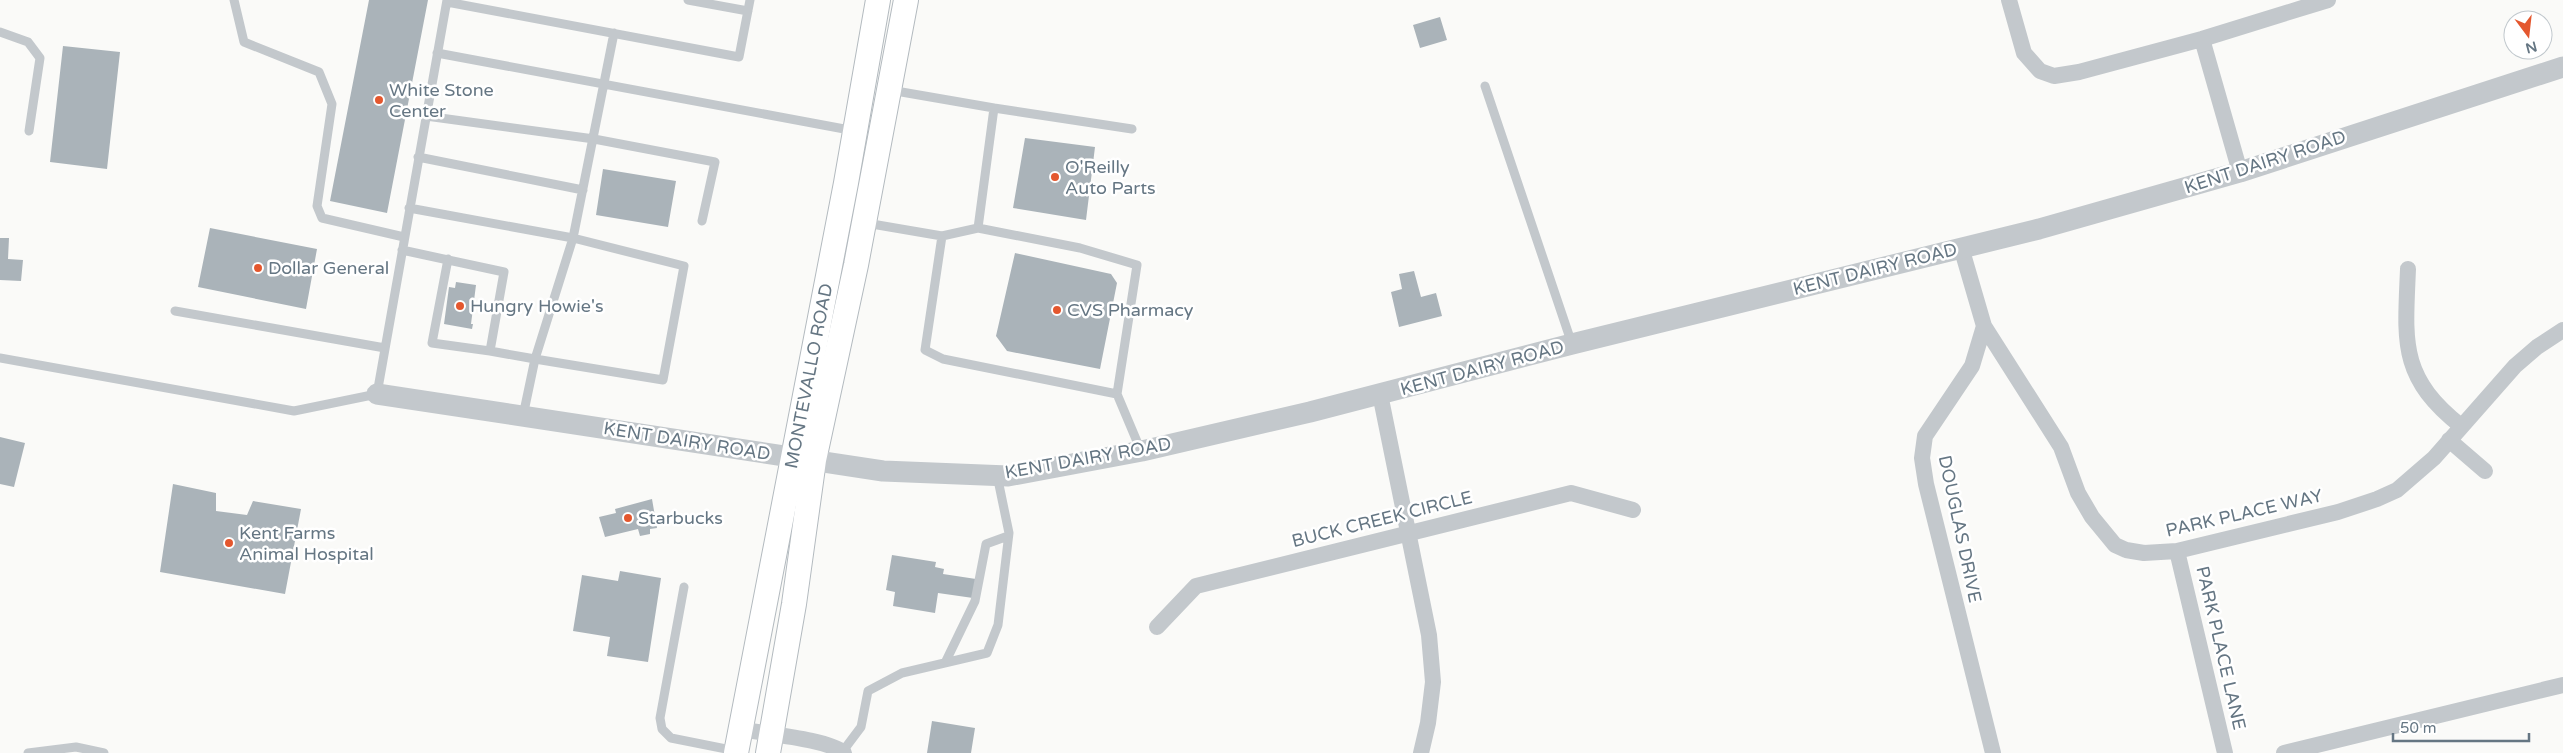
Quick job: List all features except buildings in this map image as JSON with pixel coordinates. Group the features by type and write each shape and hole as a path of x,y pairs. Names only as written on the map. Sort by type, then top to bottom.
{"main road":[{"name":"MONTEVALLO ROAD","path":"769,744 794,604 804,459 855,131 878,0"},
{"name":"MONTEVALLO ROAD","path":"738,744 804,459 864,223 906,0"}],"street":[{"path":"2009,0 2024,53 2040,71 2054,76 2079,72 2202,38 2328,0"},
{"path":"2202,38 2240,172"},
{"name":"KENT DAIRY ROAD","path":"377,394 882,471 1008,476 1142,451 1380,394 1572,344 2120,208 2240,172 2563,67"},
{"name":"PARK PLACE WAY","path":"1961,248 1984,326 2061,447 2078,494 2105,535 2115,545 2126,550 2144,553 2177,551 2338,512 2397,490 2449,440 2514,366 2537,347 2563,330"},
{"path":"2408,269 2406,318 2410,361 2426,389 2461,426"},
{"name":"DOUGLAS DRIVE","path":"1984,326 1972,366 1925,436 1922,458 1926,484 1993,753"},
{"path":"1380,394 1410,533 1429,635 1433,682 1428,723 1421,753"},
{"path":"2449,440 2485,471"},
{"name":"BUCK CREEK CIRCLE","path":"1157,627 1196,586 1571,493 1633,510"},
{"name":"PARK PLACE LANE","path":"2177,551 2226,753"},
{"path":"2284,753 2563,685"},
{"path":"738,744 769,744 804,740 844,752"}],"lane":[{"path":"234,0 244,42 319,72 323,80 332,104 317,206 322,218 404,237"},
{"path":"688,0 748,11"},
{"path":"0,358 294,411 377,394 447,1 739,57 750,0"},
{"path":"0,32 28,42 40,58 29,131"},
{"path":"523,416 535,359 573,238 614,33"},
{"path":"438,53 855,131"},
{"path":"1486,86 1572,344"},
{"path":"890,90 1132,129"},
{"path":"978,228 994,108"},
{"path":"426,116 594,139 715,162 702,222"},
{"path":"418,158 583,190"},
{"path":"409,208 573,238 684,266 663,380 432,343 448,259"},
{"path":"864,223 942,236 978,228 1080,248 1137,265 1118,394 1142,451"},
{"path":"942,236 925,350 943,359 1118,394"},
{"path":"402,250 504,272 490,351"},
{"path":"175,311 385,348"},
{"path":"844,752 861,727 868,690 902,673 987,653 998,625 1008,536 997,475"},
{"path":"945,663 976,601 986,544 1008,536"},
{"path":"684,587 660,718 662,728 671,738 738,744"},
{"path":"28,753 76,747 104,753"}],"place":[{"name":"White Stone Center","path":"379,100"},
{"name":"O'Reilly Auto Parts","path":"1055,177"},
{"name":"Dollar General","path":"258,268"},
{"name":"Hungry Howie's","path":"460,306"},
{"name":"CVS Pharmacy","path":"1057,310"},
{"name":"Starbucks","path":"628,518"},
{"name":"Kent Farms Animal Hospital","path":"229,543"}]}
